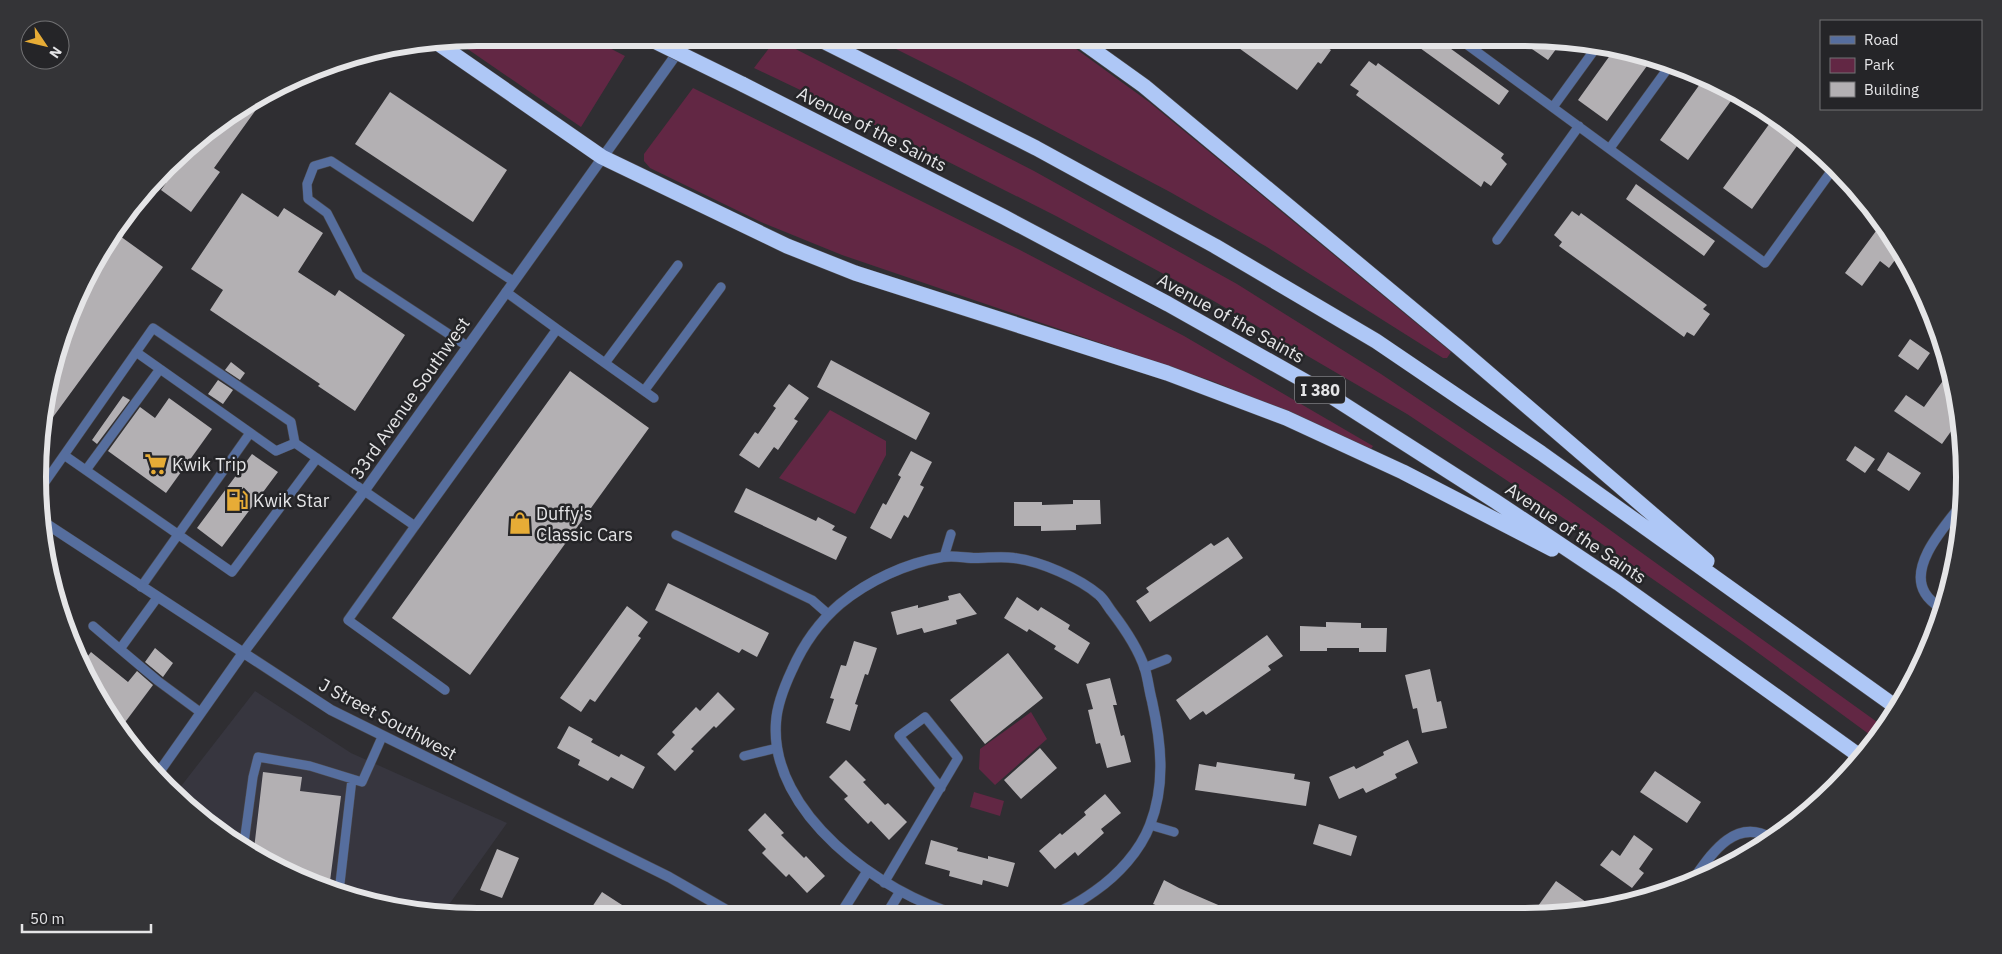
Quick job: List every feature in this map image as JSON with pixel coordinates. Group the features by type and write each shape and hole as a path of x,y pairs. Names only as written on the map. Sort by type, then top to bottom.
{"highway":[{"name":"Avenue of the Saints","path":"664,46 1021,226 1168,304 1326,393 1495,501 1618,583 1855,753"},
{"path":"833,46 1036,148 1215,246 1376,341 1541,452 1891,703"},
{"path":"1088,46 1144,86 1428,323 1787,630"},
{"path":"444,48 602,157 787,246 855,273 1167,373 1286,418 1403,472 1618,583"}],"street":[{"name":"33rd Avenue Southwest","path":"161,770 243,653 365,490 682,46"},
{"path":"1936,604 1924,592 1921,567 1927,552 1954,515"},
{"name":"J Street Southwest","path":"49,526 141,588 331,710 382,737 669,877 723,908"},
{"path":"941,908 900,892 867,872 836,845 806,814 786,776 778,748 776,721 784,686 800,650 828,614 856,591 894,571 944,557 1014,558 1056,569 1099,595 1126,631 1144,668 1160,736 1161,781 1150,825 1124,866 1083,900 1066,908"},
{"path":"1700,870 1718,846 1732,835 1748,832 1764,835"},
{"path":"844,908 867,872"},
{"path":"890,908 900,892"}],"lane":[{"path":"1469,46 1765,263 1830,172"},
{"path":"1553,106 1593,52"},
{"path":"1610,148 1666,70"},
{"path":"1497,240 1580,126"},
{"path":"467,346 359,275 327,213 308,199 307,184 314,166 331,161 513,281"},
{"path":"605,363 678,265"},
{"path":"644,391 721,287"},
{"path":"506,292 654,398"},
{"path":"46,481 153,328 291,422 295,443 415,526"},
{"path":"445,690 348,620 557,329"},
{"path":"136,352 276,451 295,443"},
{"path":"86,470 160,369"},
{"path":"141,588 250,433"},
{"path":"64,455 232,572 317,458"},
{"path":"944,557 952,534"},
{"path":"676,535 812,600 828,614"},
{"path":"120,649 158,598"},
{"path":"93,626 158,681 200,712"},
{"path":"1144,668 1167,659"},
{"path":"884,883 941,788 958,758 925,717 899,736 941,788"},
{"path":"245,839 258,757 310,766 362,782 382,737"},
{"path":"744,756 778,748"},
{"path":"340,885 352,779"},
{"path":"1150,825 1174,832"}],"shaded area":[{"path":"255,691 351,753 507,823 447,907 421,904 366,893 312,875 286,863 238,835 215,819 179,789"}],"green space":[{"path":"464,46 606,46 625,56 581,127"},
{"path":"771,46 790,46 1034,171 1237,284 1381,374 1560,494 1878,723 1870,735 1742,641 1605,546 1407,414 1212,300 1056,216 899,137 754,68"},
{"path":"890,46 1072,46 1149,102 1451,352 1447,358 1443,358 1267,247 1170,192"},
{"path":"693,88 1020,250 1184,336 1373,446 1371,449 1212,381 842,255 761,222 650,168 644,161 644,154"},
{"path":"830,410 886,441 886,455 855,514 779,478"},
{"path":"1031,712 1047,739 995,785 979,769 980,749"},
{"path":"974,792 1004,801 1000,816 970,807"}],"building":[{"path":"1236,46 1325,46 1331,50 1321,64 1318,62 1297,90"},
{"path":"1422,46 1447,46 1509,91 1499,105 1420,48"},
{"path":"1528,46 1557,47 1548,60"},
{"path":"1610,55 1648,65 1607,121 1578,100"},
{"path":"1369,61 1376,66 1378,63 1504,154 1501,158 1507,164 1491,186 1484,181 1481,187 1356,95 1359,91 1350,85"},
{"path":"1700,84 1732,100 1688,160 1660,140"},
{"path":"390,92 507,170 473,222 355,144"},
{"path":"259,106 214,168 220,172 191,212 161,190 166,183 164,181 193,153 215,135"},
{"path":"1770,123 1798,144 1752,209 1723,188"},
{"path":"1636,184 1715,241 1704,256 1626,199"},
{"path":"242,193 278,217 284,208 323,233 298,272 335,296 339,290 405,335 355,411 318,386 320,384 210,310 223,290 191,269"},
{"path":"1572,211 1579,216 1581,213 1707,305 1703,309 1710,314 1694,336 1687,332 1684,337 1559,246 1562,242 1554,235"},
{"path":"1876,231 1880,234 1896,259 1889,268 1880,261 1862,286 1845,273"},
{"path":"120,236 163,267 50,421 61,366 79,312 104,262"},
{"path":"1910,339 1930,353 1918,370 1898,356"},
{"path":"831,360 930,413 916,440 817,387"},
{"path":"231,362 245,373 240,380 225,370"},
{"name":"Duffy's Classic Cars","path":"570,371 649,428 470,675 392,618"},
{"path":"1944,379 1953,429 1942,444 1894,411 1906,395 1924,407"},
{"path":"218,380 233,390 223,404 208,394"},
{"path":"789,384 809,398 794,419 798,421 778,450 774,447 759,468 739,455 755,432 758,434 776,408 773,406"},
{"path":"123,396 130,400 97,444 92,440"},
{"name":"Kwik Trip","path":"169,398 212,429 166,493 108,451 140,407 155,418"},
{"path":"1855,446 1875,459 1865,473 1846,460"},
{"path":"911,451 932,462 920,485 924,487 908,518 904,515 891,539 870,528 883,503 886,505 901,477 898,475"},
{"path":"1888,452 1921,473 1909,491 1877,470"},
{"name":"Kwik Star","path":"252,454 278,472 222,547 197,528"},
{"path":"746,488 816,521 818,517 835,526 832,530 847,537 836,560 734,512"},
{"path":"1073,500 1100,500 1101,524 1076,525 1076,530 1041,531 1041,526 1014,526 1014,502 1042,502 1042,505 1073,504"},
{"path":"1228,537 1243,558 1150,622 1136,601 1149,592 1146,588 1211,543 1214,546"},
{"path":"668,583 769,633 757,657 742,649 739,653 655,610"},
{"path":"960,593 977,614 956,620 957,624 924,633 922,628 897,635 891,612 918,605 918,608 949,600 948,596"},
{"path":"1017,597 1038,611 1041,607 1070,625 1068,629 1090,643 1078,664 1054,649 1056,646 1029,629 1027,632 1004,618"},
{"path":"627,606 648,622 638,636 641,638 595,702 590,699 581,712 560,698"},
{"path":"1326,622 1361,623 1361,628 1387,628 1386,652 1359,652 1359,648 1327,648 1327,651 1300,651 1300,626 1326,627"},
{"path":"1267,635 1283,656 1268,666 1271,670 1206,715 1203,711 1190,720 1176,700"},
{"path":"854,641 877,648 868,675 865,674 855,704 858,705 850,731 826,723 834,699 830,698 841,665 846,666"},
{"path":"155,648 173,663 163,677 145,662"},
{"path":"91,652 128,682 137,671 153,685 124,723 104,692 86,658"},
{"path":"1008,653 1043,698 985,744 950,700"},
{"path":"1430,669 1437,702 1441,701 1447,728 1422,733 1417,708 1413,709 1405,675"},
{"path":"1110,678 1117,705 1113,705 1121,736 1124,735 1131,762 1107,768 1100,743 1096,744 1088,710 1093,709 1086,684"},
{"path":"718,692 735,709 716,728 714,726 691,749 694,751 675,771 657,754 675,735 672,732 696,707 700,711"},
{"path":"569,726 593,739 591,742 619,757 621,754 645,767 633,789 611,777 608,781 578,765 580,760 557,748"},
{"path":"1408,740 1418,763 1395,774 1397,778 1366,793 1363,788 1339,799 1329,777 1354,766 1356,769 1384,755 1383,752"},
{"path":"1040,748 1057,768 1021,799 1004,780"},
{"path":"846,760 866,780 863,782 885,805 888,803 907,822 889,840 871,821 868,824 844,799 848,796 829,777"},
{"path":"1217,762 1295,774 1294,779 1310,782 1306,806 1195,790 1199,764 1216,767"},
{"path":"1655,771 1701,802 1687,823 1640,792"},
{"path":"263,772 302,777 300,791 341,796 330,882 286,863 254,845"},
{"path":"1105,794 1121,813 1101,829 1104,833 1078,856 1075,852 1055,869 1039,851 1060,833 1062,835 1086,815 1084,812"},
{"path":"765,813 784,833 781,835 804,858 806,856 825,876 807,893 789,874 786,877 762,853 766,849 748,830"},
{"path":"1319,824 1357,836 1351,856 1313,844"},
{"path":"1634,835 1653,849 1639,869 1644,873 1632,888 1600,865 1612,850 1620,856"},
{"path":"931,840 958,848 957,851 988,859 988,856 1015,863 1008,887 983,880 982,885 949,876 950,871 925,864"},
{"path":"497,849 519,858 502,898 480,890"},
{"path":"1164,880 1225,908 1163,908 1153,904"},
{"path":"1556,881 1587,903 1553,907 1537,908"},
{"path":"602,892 627,908 591,908"}],"place":[{"name":"Kwik Trip","path":"156,464"},
{"name":"Kwik Star","path":"237,500"},
{"name":"Duffy's Classic Cars","path":"520,523"}]}
